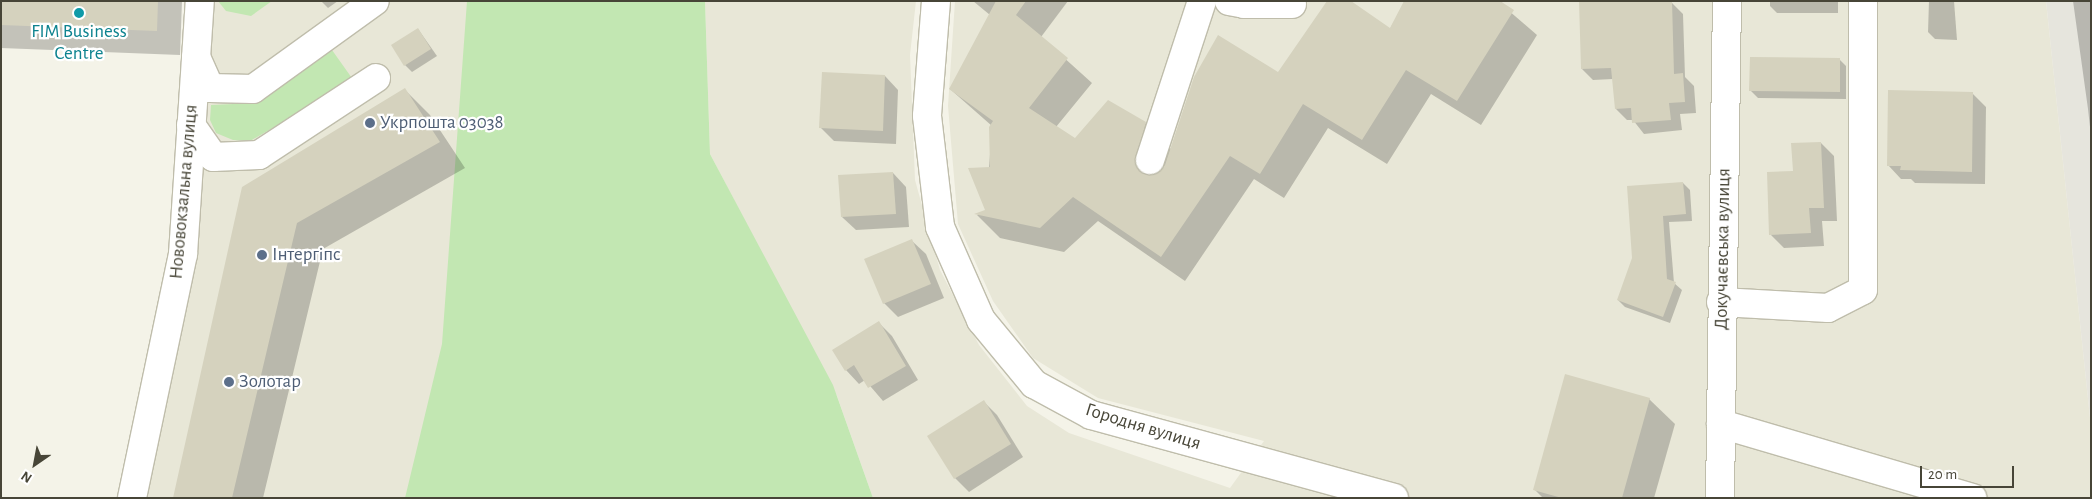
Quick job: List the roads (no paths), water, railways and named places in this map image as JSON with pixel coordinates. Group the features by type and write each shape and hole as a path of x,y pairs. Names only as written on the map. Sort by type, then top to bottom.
{"street":[{"name":"Нововокзальна вулиця","path":"132,498 201,158 191,125 200,1"},
{"path":"196,57 210,88 253,89 375,1"},
{"name":"Городня вулиця","path":"936,1 927,116 940,227 981,320 1034,384 1091,415 1394,498"},
{"path":"1150,160 1202,1"},
{"path":"1229,1 1244,4 1292,4"},
{"name":"Докучаєвська вулиця","path":"1720,498 1721,302 1727,1"},
{"path":"1721,302 1828,308 1863,290 1863,1"},
{"path":"201,158 259,155 376,78"},
{"path":"1721,424 1972,498"}],"place":[{"name":"FIM Business Centre","path":"79,13"},
{"name":"Укрпошта 03038","path":"370,123"},
{"name":"Інтергіпс","path":"262,255"},
{"name":"Золотар","path":"229,382"}]}
